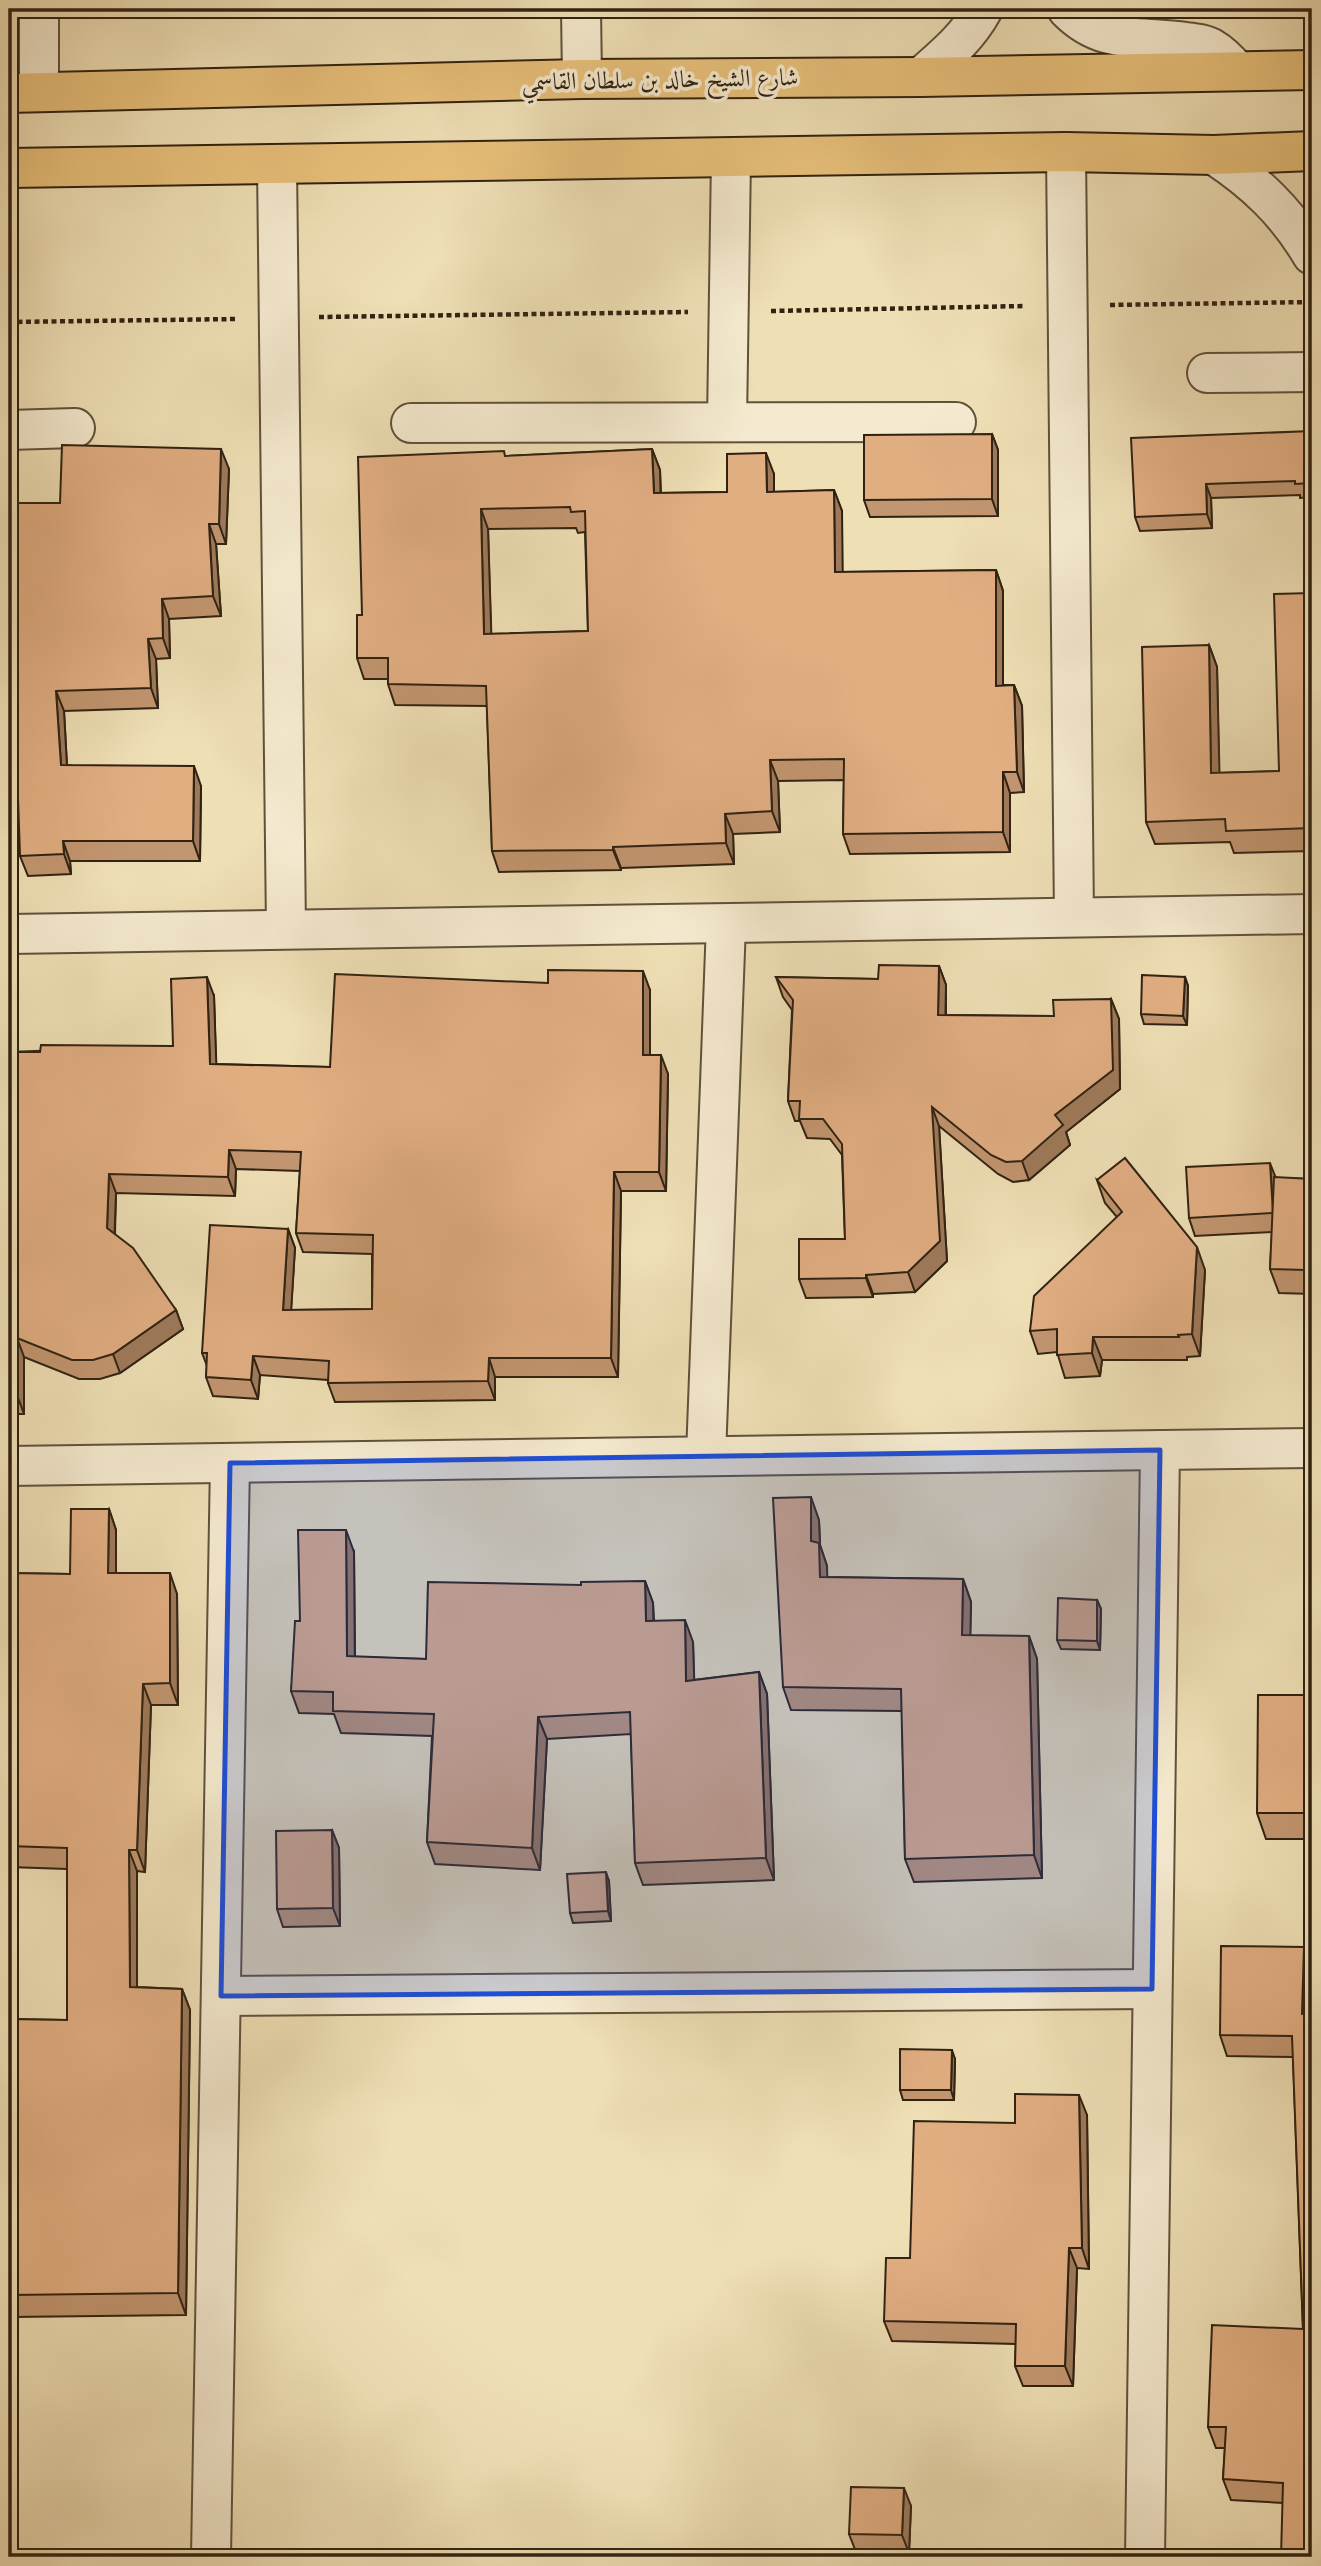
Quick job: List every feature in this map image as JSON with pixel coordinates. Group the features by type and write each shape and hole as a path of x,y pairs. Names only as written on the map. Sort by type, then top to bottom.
{"main road":[{"name":"شارع الشيخ خالد بن سلطان القاسمي","path":"24,93 582,79 921,77 1312,70"},
{"path":"9,168 1066,152 1214,155 1312,151"}],"street":[{"path":"24,93 39,9"},
{"path":"581,9 582,79"},
{"path":"921,77 960,42 983,9"},
{"path":"1068,9 1077,19 1098,32 1111,36 1177,40 1211,48 1237,71"},
{"path":"1066,152 1074,917"},
{"path":"1214,155 1246,176 1274,202 1298,231 1312,255"},
{"path":"727,422 731,158"},
{"path":"277,165 286,929"},
{"path":"1207,373 1312,372"},
{"path":"411,423 956,422"},
{"path":"9,430 75,428"},
{"path":"9,934 1312,914"},
{"path":"706,1457 726,924"},
{"path":"9,1466 1312,1448"},
{"path":"1145,2557 1160,1450"},
{"path":"211,2557 230,1463"},
{"path":"221,1996 1152,1989"}],"path":[{"path":"9,322 1312,302"}],"highlighted area":[{"path":"1160,1450 1152,1989 221,1996 230,1463"}],"building":[{"path":"1312,431 1312,483 1295,484 1295,481 1206,484 1207,514 1135,517 1131,438"},
{"path":"992,434 992,499 864,500 864,435"},
{"path":"62,445 221,449 219,524 209,524 213,596 162,599 163,638 148,639 151,688 56,691 61,765 194,766 193,841 63,841 64,854 20,856 18,798 9,799 9,503 60,503"},
{"path":"652,449 654,493 727,492 727,454 766,453 767,492 834,490 835,572 996,570 996,686 1014,685 1017,772 1003,772 1003,832 843,834 844,759 770,760 772,811 725,814 726,843 613,847 613,850 492,851 486,686 388,684 388,658 357,658 357,615 362,615 358,457 504,451 505,456","holes":["570,507 571,512 585,511 588,631 484,634 481,509"]},
{"path":"1312,593 1312,828 1226,831 1225,819 1146,822 1142,647 1209,645 1211,773 1279,771 1274,594"},
{"path":"879,965 939,966 938,1015 1054,1016 1053,1000 1111,999 1113,1070 1055,1115 1063,1125 1022,1161 1006,1162 991,1155 932,1107 940,1241 908,1272 866,1275 866,1278 799,1279 799,1239 845,1239 842,1144 823,1119 799,1119 800,1101 788,1101 793,1000 776,977 878,979"},
{"path":"548,970 643,971 643,1055 661,1055 659,1172 614,1172 611,1358 489,1358 488,1381 328,1383 329,1361 253,1356 251,1380 206,1377 207,1353 202,1353 210,1225 288,1229 283,1310 372,1309 373,1235 296,1233 301,1152 229,1150 228,1177 109,1174 107,1228 133,1248 176,1310 113,1354 93,1360 72,1360 17,1338 17,1395 9,1395 9,1052 40,1052 41,1045 173,1046 171,979 207,977 210,1064 330,1067 335,974 548,983"},
{"path":"1142,975 1185,977 1183,1016 1141,1014"},
{"path":"1125,1158 1197,1247 1192,1334 1178,1335 1179,1337 1093,1337 1092,1353 1057,1355 1057,1329 1030,1331 1034,1296 1122,1212 1097,1180"},
{"path":"1270,1163 1273,1213 1189,1218 1186,1167"},
{"path":"1274,1177 1312,1179 1312,1283 1306,1270 1270,1269"},
{"path":"811,1497 811,1541 819,1543 820,1577 963,1579 962,1635 1029,1636 1034,1855 905,1859 901,1689 783,1687 773,1498"},
{"path":"71,1509 109,1509 108,1573 170,1573 170,1683 143,1684 137,1850 129,1850 130,1987 182,1989 178,2293 9,2295 9,2019 67,2020 67,1848 9,1846 9,1573 70,1574"},
{"path":"298,1530 346,1530 347,1656 426,1659 428,1582 581,1585 581,1582 645,1581 646,1621 685,1620 686,1681 759,1672 766,1858 635,1863 630,1712 538,1717 532,1848 427,1842 434,1714 333,1711 333,1692 291,1691 295,1621 300,1621"},
{"path":"1058,1598 1097,1600 1097,1641 1057,1640"},
{"path":"1258,1695 1308,1695 1305,1813 1257,1813"},
{"path":"332,1830 333,1908 277,1909 276,1831"},
{"path":"606,1872 608,1911 570,1913 567,1874"},
{"path":"1221,1946 1304,1947 1302,2014 1312,2013 1312,2557 1281,2557 1283,2483 1223,2479 1226,2427 1208,2427 1212,2325 1303,2329 1292,2036 1220,2035"},
{"path":"900,2049 952,2050 951,2090 900,2090"},
{"path":"1015,2094 1079,2095 1082,2248 1069,2248 1065,2366 1015,2366 1016,2324 884,2321 886,2258 910,2258 914,2121 1015,2123"},
{"path":"851,2487 904,2488 902,2535 849,2534"}]}
